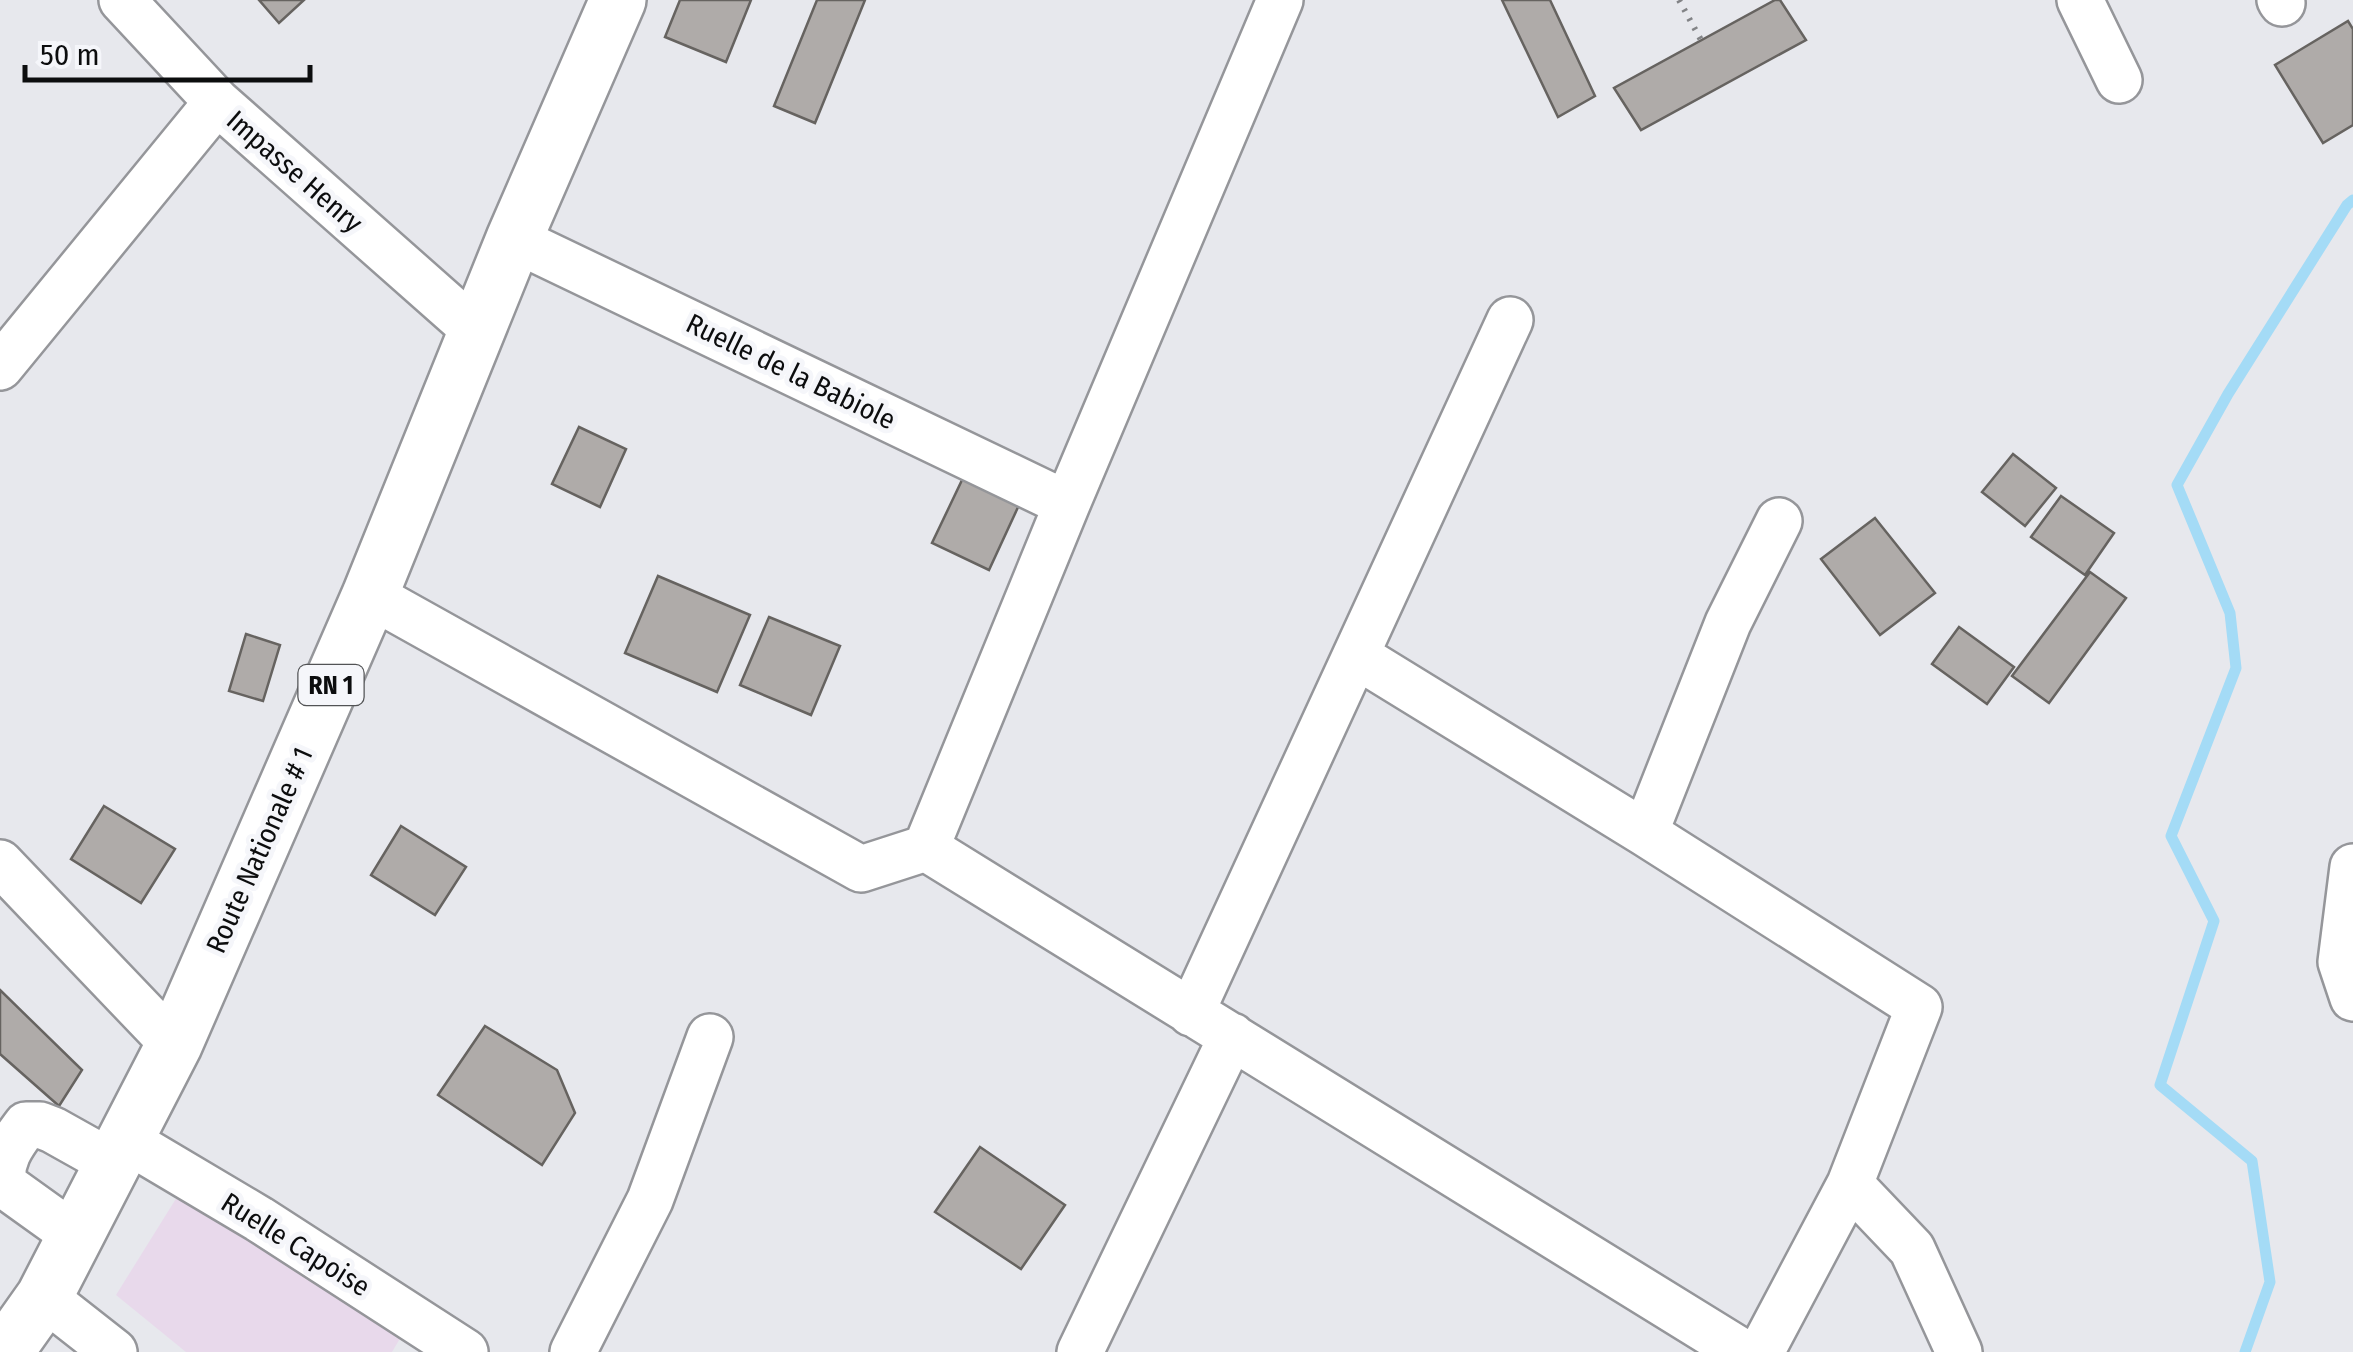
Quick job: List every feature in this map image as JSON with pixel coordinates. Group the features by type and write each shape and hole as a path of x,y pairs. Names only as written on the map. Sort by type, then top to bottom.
{"main road":[{"name":"Route Nationale # 1","path":"6,1352 44,1297 174,1045 370,595 514,239 618,0"}],"street":[{"name":"Impasse Henry","path":"122,0 218,102 477,332"},
{"path":"370,595 861,869 926,848 1280,0"},
{"path":"2080,0 2119,80"},
{"path":"0,367 218,102"},
{"name":"Ruelle de la Babiole","path":"514,239 1068,504"},
{"path":"1191,1013 1510,320"},
{"path":"1645,833 1728,623 1780,521"},
{"path":"1357,656 1919,1007 1850,1184 1761,1352"},
{"path":"926,848 1742,1352"},
{"path":"0,863 174,1045"},
{"path":"2353,867 2341,962 2353,998"},
{"path":"1080,1352 1232,1036"},
{"path":"573,1352 650,1200 710,1037"},
{"name":"Ruelle Capoise","path":"74,1235 2,1184 3,1157 26,1125 40,1125 119,1151 259,1219 465,1352"},
{"path":"1850,1184 1912,1249 1959,1352"},
{"path":"44,1297 114,1352"}],"path":[{"path":"1680,0 1701,40"}],"shaded area":[{"path":"192,1173 408,1325 392,1352 186,1352 116,1295"}],"building":[{"path":"259,0 304,0 279,23"},
{"path":"680,0 751,0 726,62 665,37"},
{"path":"817,0 865,0 815,123 774,106"},
{"path":"1502,0 1550,0 1595,96 1558,117"},
{"path":"1780,0 1806,40 1641,130 1614,88"},
{"path":"2348,21 2353,29 2353,125 2323,143 2275,65"},
{"path":"579,427 626,449 600,507 552,484"},
{"path":"2013,454 2056,488 2025,526 1982,492"},
{"path":"963,478 1019,505 989,570 932,543"},
{"path":"2061,496 2114,533 2085,575 2031,537"},
{"path":"1875,518 1935,593 1880,635 1821,559"},
{"path":"2090,572 2126,598 2049,703 2012,676"},
{"path":"658,576 750,615 717,692 625,653"},
{"path":"769,617 840,646 811,715 740,685"},
{"path":"1959,627 2014,667 1987,704 1932,664"},
{"path":"246,634 280,645 263,701 229,691"},
{"path":"104,806 175,849 141,903 71,859"},
{"path":"401,826 466,867 435,915 371,875"},
{"path":"0,990 82,1070 59,1106 0,1054"},
{"path":"485,1026 557,1070 575,1113 542,1165 438,1095"},
{"path":"980,1147 1065,1205 1021,1269 935,1212"}],"waterway":[{"path":"2245,1352 2270,1282 2252,1161 2160,1085 2214,921 2171,836 2236,668 2230,613 2177,485 2228,394 2353,200"}]}
